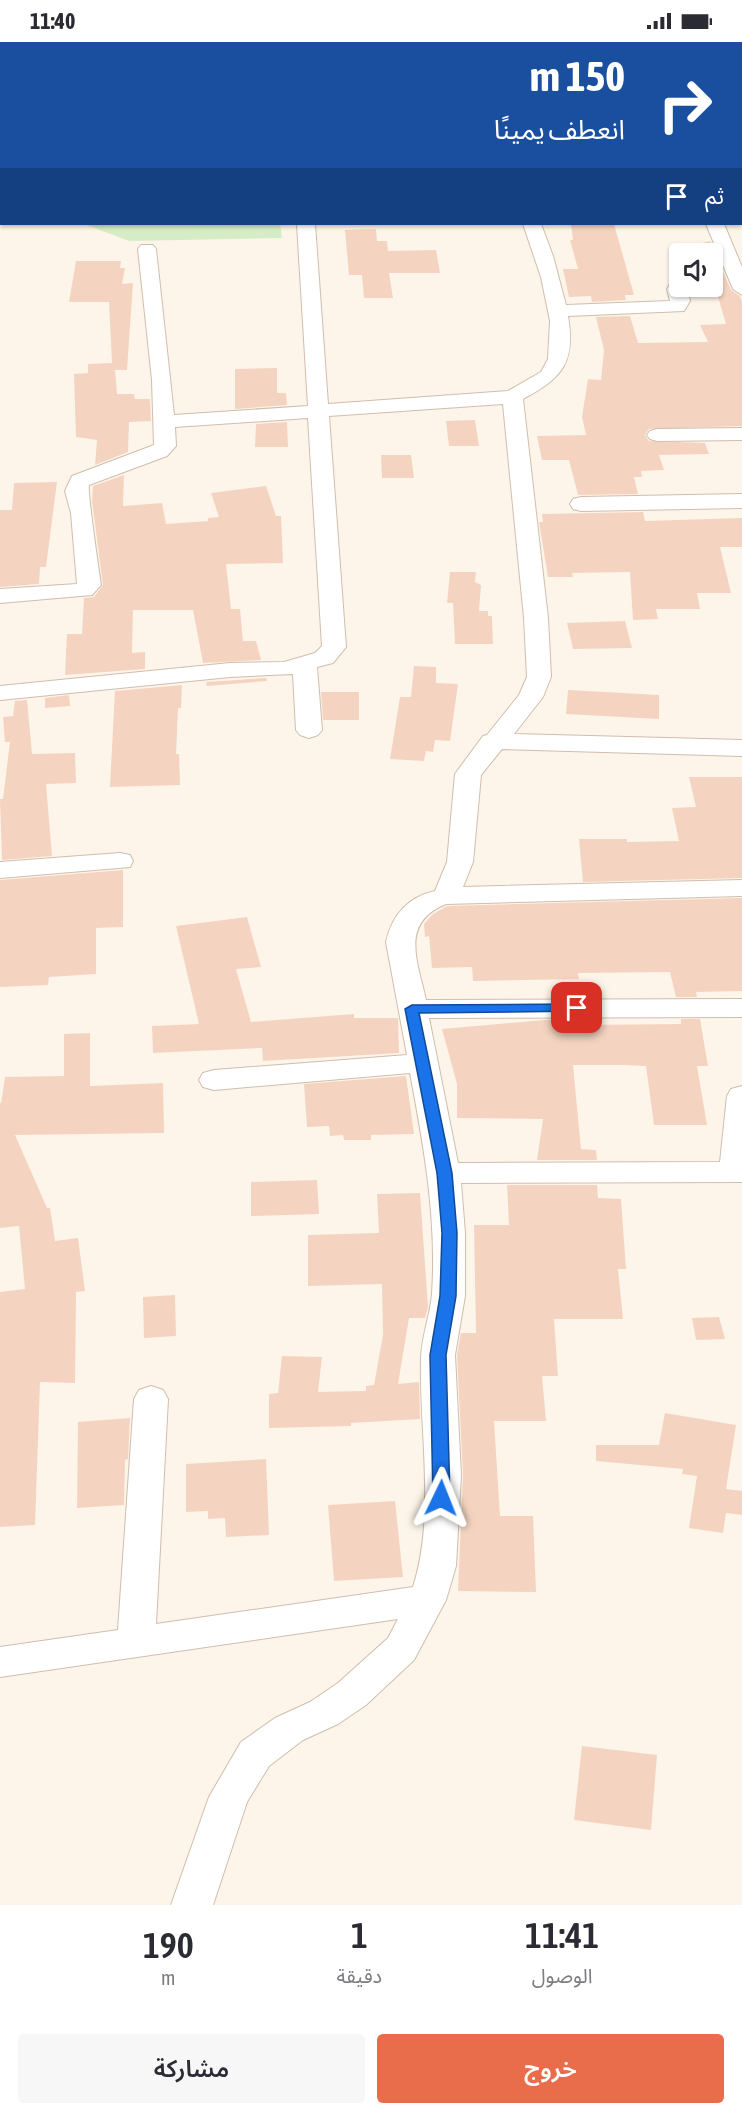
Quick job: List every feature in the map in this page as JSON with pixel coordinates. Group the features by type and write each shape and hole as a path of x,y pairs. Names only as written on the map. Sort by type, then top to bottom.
{"street":[{"path":"0,693 176,674 285,669 324,658 334,647 306,225"},
{"path":"164,422 513,397 537,384 552,372 560,357 558,311 532,225"},
{"path":"722,225 734,284"},
{"path":"0,596 84,590 89,585 82,513 76,491 80,481 160,452 166,439 147,249"},
{"path":"558,311 677,307 680,302 678,297"},
{"path":"446,896 460,862 468,774 492,741 531,697 539,677 536,618 513,397"},
{"path":"657,435 742,434"},
{"path":"581,504 742,501"},
{"path":"305,665 309,730"},
{"path":"492,741 742,748"},
{"path":"0,870 120,861"},
{"path":"192,1905 229,1797 255,1754 288,1729 324,1713 352,1694 401,1649 427,1600 438,1566 443,1475 438,1355 448,1296 449,1233 444,1173 400,942 403,924 429,899 446,896 742,888"},
{"path":"412,1009 742,1008"},
{"path":"214,1080 423,1063"},
{"path":"444,1173 739,1172 742,1096"},
{"path":"136,1641 151,1400"},
{"path":"0,1662 427,1600"}],"green space":[{"path":"87,225 280,225 282,238 129,241"}],"building":[{"path":"571,225 614,225 634,295 625,295 626,300 592,302 591,296 569,297 563,269 578,269 570,240 573,240"},
{"path":"376,229 377,241 387,241 388,251 436,250 440,273 389,273 393,298 364,298 362,275 349,275 345,230"},
{"path":"76,261 121,261 120,268 125,268 122,284 133,283 127,370 115,370 117,394 134,394 135,399 150,399 151,421 129,422 128,452 95,465 97,440 76,437 74,374 88,373 88,364 112,363 109,302 69,302"},
{"path":"723,271 731,290 740,296 742,302 742,426 649,429 645,435 649,441 705,443 709,454 659,455 664,470 641,471 642,477 634,477 638,494 578,495 569,460 542,460 537,436 586,435 582,417 588,379 601,380 604,350 596,317 630,316 638,343 708,342 700,325 726,324 718,297 723,297"},
{"path":"277,368 277,393 286,393 287,405 235,409 235,369"},
{"path":"475,420 479,446 449,446 446,421"},
{"path":"287,422 288,447 255,447 256,424"},
{"path":"381,455 411,455 414,478 382,478"},
{"path":"124,475 123,506 162,503 166,524 208,521 208,518 219,517 211,493 266,486 276,516 281,516 283,563 226,564 231,609 240,609 243,641 256,641 261,660 203,663 193,610 133,610 132,653 145,652 145,669 65,675 67,634 82,634 84,598 94,597 103,585 92,501 93,486"},
{"path":"57,482 46,567 40,567 39,584 0,587 0,510 12,510 14,483"},
{"path":"643,512 645,521 742,518 742,547 720,547 731,593 697,593 700,609 656,609 658,619 633,620 630,572 572,573 573,577 548,577 539,522 543,522 542,514"},
{"path":"450,572 476,572 475,582 481,585 479,611 488,611 488,616 492,616 493,644 455,644 453,603 447,603"},
{"path":"625,621 632,648 573,649 567,623"},
{"path":"414,666 436,667 436,683 458,684 450,741 435,740 433,752 426,751 424,761 390,759 400,697 411,697"},
{"path":"266,678 267,681 207,686 206,682"},
{"path":"182,685 181,708 178,708 176,754 179,754 180,785 110,787 115,691"},
{"path":"568,690 659,695 659,719 566,714"},
{"path":"321,692 359,692 359,720 323,720"},
{"path":"69,695 70,706 45,708 45,698"},
{"path":"27,700 32,754 75,753 76,783 46,784 52,856 2,860 0,799 3,799 10,742 5,742 3,717 13,716 15,701"},
{"path":"689,777 742,777 742,878 583,882 579,839 627,839 627,842 679,841 672,808 696,807"},
{"path":"123,870 123,927 96,928 96,974 49,977 48,985 0,987 0,880"},
{"path":"742,898 742,991 696,992 697,997 676,997 670,972 578,973 579,979 473,981 472,967 432,968 429,936 425,937 424,924 433,914 447,906"},
{"path":"247,917 261,967 236,969 251,1022 354,1014 354,1018 398,1018 399,1053 263,1061 262,1048 153,1053 152,1026 199,1024 176,926"},
{"path":"681,1019 700,1019 708,1066 697,1066 707,1125 654,1125 646,1066 623,1065 573,1065 581,1149 596,1150 597,1160 537,1160 543,1119 457,1118 457,1084 442,1029 544,1020 585,1020 585,1025 681,1024"},
{"path":"90,1033 90,1086 163,1083 164,1133 15,1135 47,1208 50,1208 55,1241 78,1238 85,1291 76,1292 75,1383 40,1382 35,1525 0,1527 0,1292 25,1289 19,1226 0,1228 0,1102 1,1104 5,1077 64,1076 64,1034"},
{"path":"406,1076 414,1134 371,1135 371,1140 344,1140 343,1135 330,1136 329,1126 307,1127 304,1084"},
{"path":"317,1180 319,1214 251,1216 251,1182"},
{"path":"507,1185 597,1185 598,1198 621,1199 626,1269 618,1269 623,1319 554,1319 558,1376 542,1376 546,1421 494,1421 500,1516 533,1516 536,1592 458,1591 463,1475 457,1355 461,1333 476,1333 474,1225 509,1225"},
{"path":"420,1193 428,1307 425,1318 409,1318 398,1384 419,1382 420,1419 351,1423 351,1426 269,1428 269,1394 278,1393 282,1356 322,1357 318,1392 366,1391 366,1386 374,1385 383,1335 382,1284 308,1286 308,1235 379,1233 377,1194"},
{"path":"175,1295 176,1336 144,1338 143,1297"},
{"path":"719,1317 725,1339 696,1340 692,1318"},
{"path":"665,1413 736,1425 726,1489 742,1491 742,1515 726,1513 723,1533 689,1528 697,1476 682,1474 683,1469 596,1461 596,1445 659,1445"},
{"path":"130,1418 128,1459 125,1460 124,1505 77,1508 78,1422"},
{"path":"266,1459 269,1535 226,1537 225,1518 208,1519 208,1511 186,1512 186,1464"},
{"path":"395,1501 403,1577 334,1581 328,1505"},
{"path":"582,1746 657,1755 651,1830 574,1820"}],"route":[{"path":"441,1498 443,1475 438,1355 448,1296 449,1233 444,1173 412,1009 577,1008"}]}
